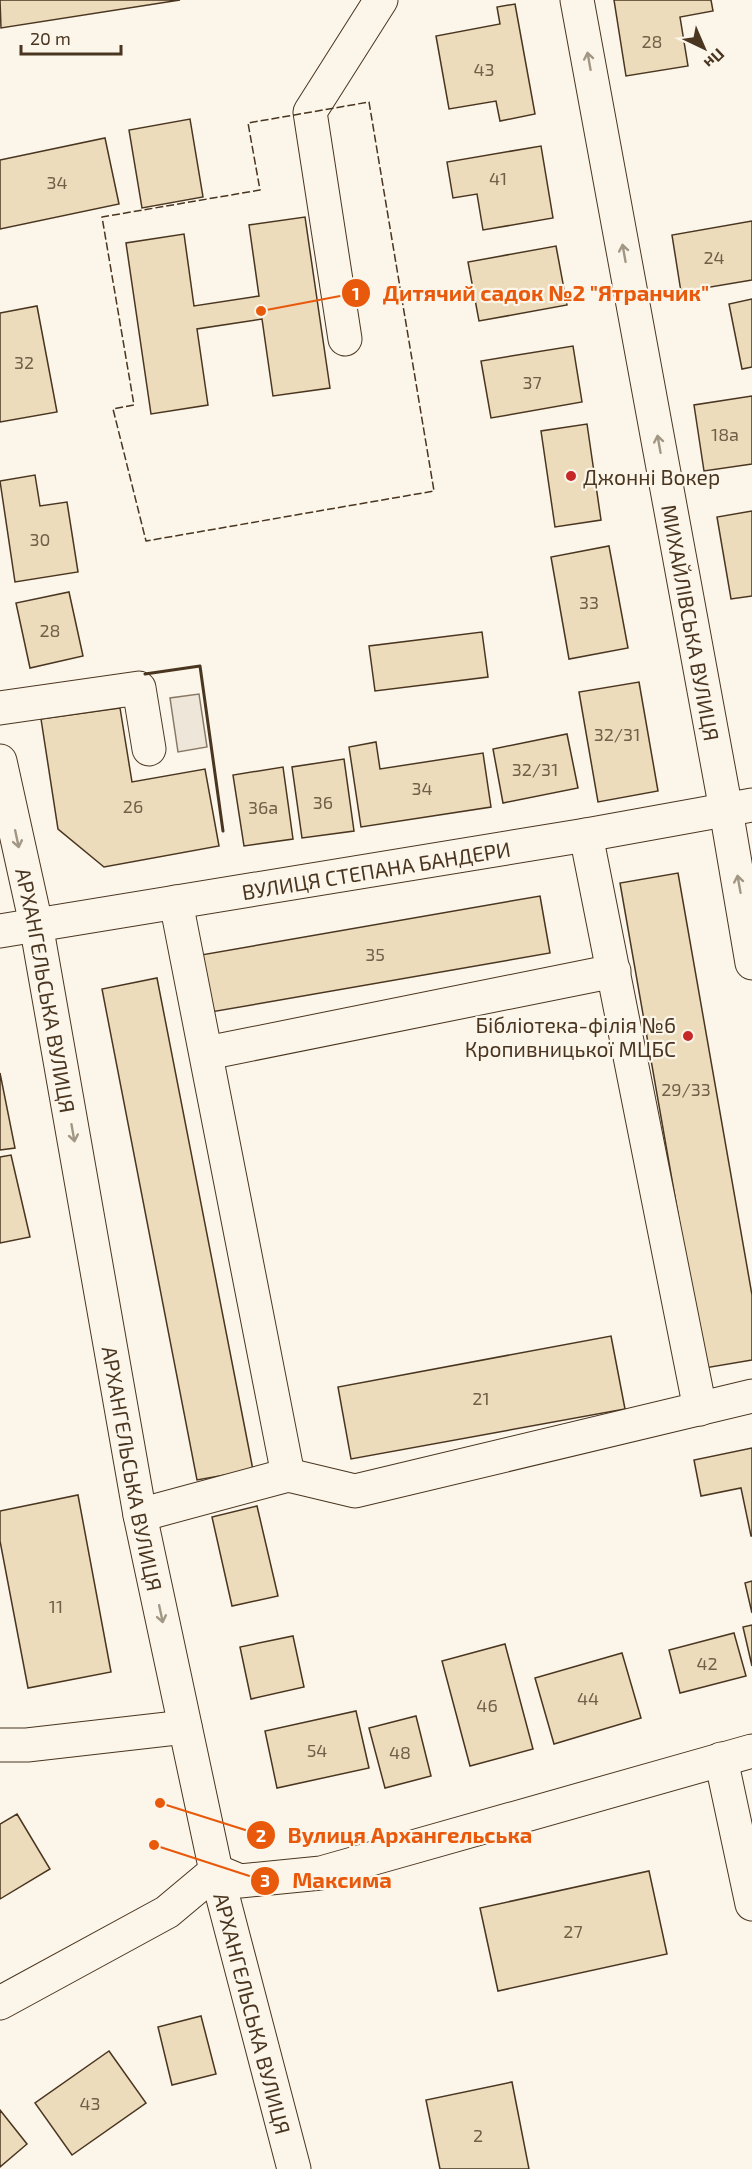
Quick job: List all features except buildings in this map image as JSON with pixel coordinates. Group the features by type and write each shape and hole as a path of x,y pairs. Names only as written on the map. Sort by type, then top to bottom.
{"street":[{"path":"345,339 310,112 381,0"},
{"name":"МИХАЙЛІВСЬКА ВУЛИЦЯ","path":"577,0 739,808 752,963"},
{"path":"0,708 139,688 149,749"},
{"name":"АРХАНГЕЛЬСЬКА ВУЛИЦЯ","path":"0,761 36,924 140,1515 216,1871 294,2169"},
{"name":"ВУЛИЦЯ СТЕПАНА БАНДЕРИ","path":"0,931 739,808"},
{"path":"586,835 700,1408"},
{"path":"176,902 288,1475"},
{"path":"207,1053 614,971"},
{"path":"140,1515 288,1475 355,1491 752,1396"},
{"path":"0,1745 27,1745 185,1727"},
{"path":"0,2003 167,1912 216,1871 240,1881 321,1873 752,1750"},
{"path":"721,1759 752,1904"}],"shaded area":[{"path":"199,694 207,747 178,752 170,698"}],"fence":[{"path":"369,102 434,491 146,541 113,409 134,405 102,217 260,190 248,123 369,102"}],"wall":[{"path":"145,674 200,666 223,831"}],"place":[{"name":"Дитячий садок №2 \"Ятранчик\"","path":"261,311"},
{"name":"Джонні Вокер","path":"571,476"},
{"name":"Бібліотека-філія №6 Кропивницької МЦБС","path":"688,1036"},
{"name":"Вулиця Архангельська","path":"160,1803"},
{"name":"Максима","path":"154,1845"}]}
